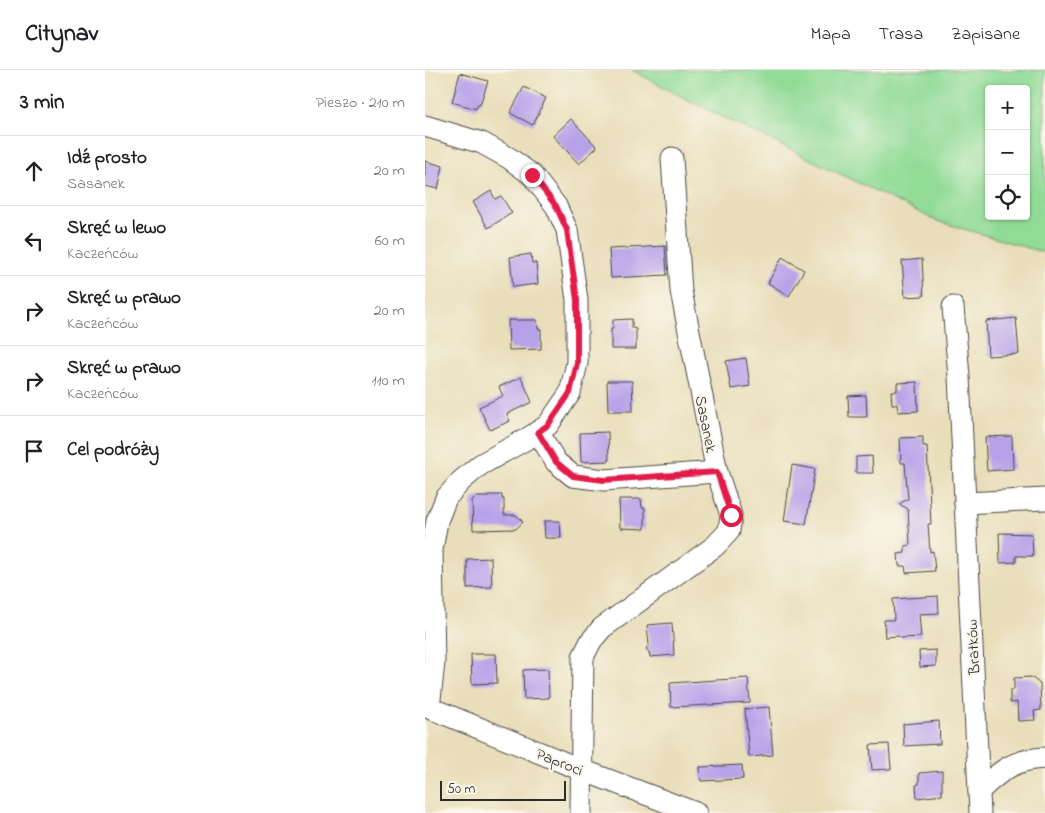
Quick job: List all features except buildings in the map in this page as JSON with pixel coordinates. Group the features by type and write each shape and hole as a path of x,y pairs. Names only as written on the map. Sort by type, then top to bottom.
{"street":[{"path":"425,126 482,143 509,158 532,175 556,206 567,230 577,300 577,363 570,393 548,425 480,465 461,480 446,498 437,521 432,550 434,663 427,707"},
{"name":"Sasanek","path":"581,813 583,657 591,641 602,628 715,546 729,531 731,515 717,472 681,291 672,158"},
{"name":"Bratków","path":"953,307 959,376 980,813"},
{"path":"538,432 556,462 573,476 604,480 717,472"},
{"path":"965,503 1045,499"},
{"name":"Paproci","path":"427,707 581,770 696,813"},
{"path":"979,791 1000,771 1029,759 1045,758"}],"green space":[{"path":"632,70 1045,70 1045,253 937,221 688,100"}],"route":[{"path":"532,175 556,206 567,230 577,300 577,363 570,393 548,425 538,432 556,462 573,476 604,480 717,472 731,515"}]}
